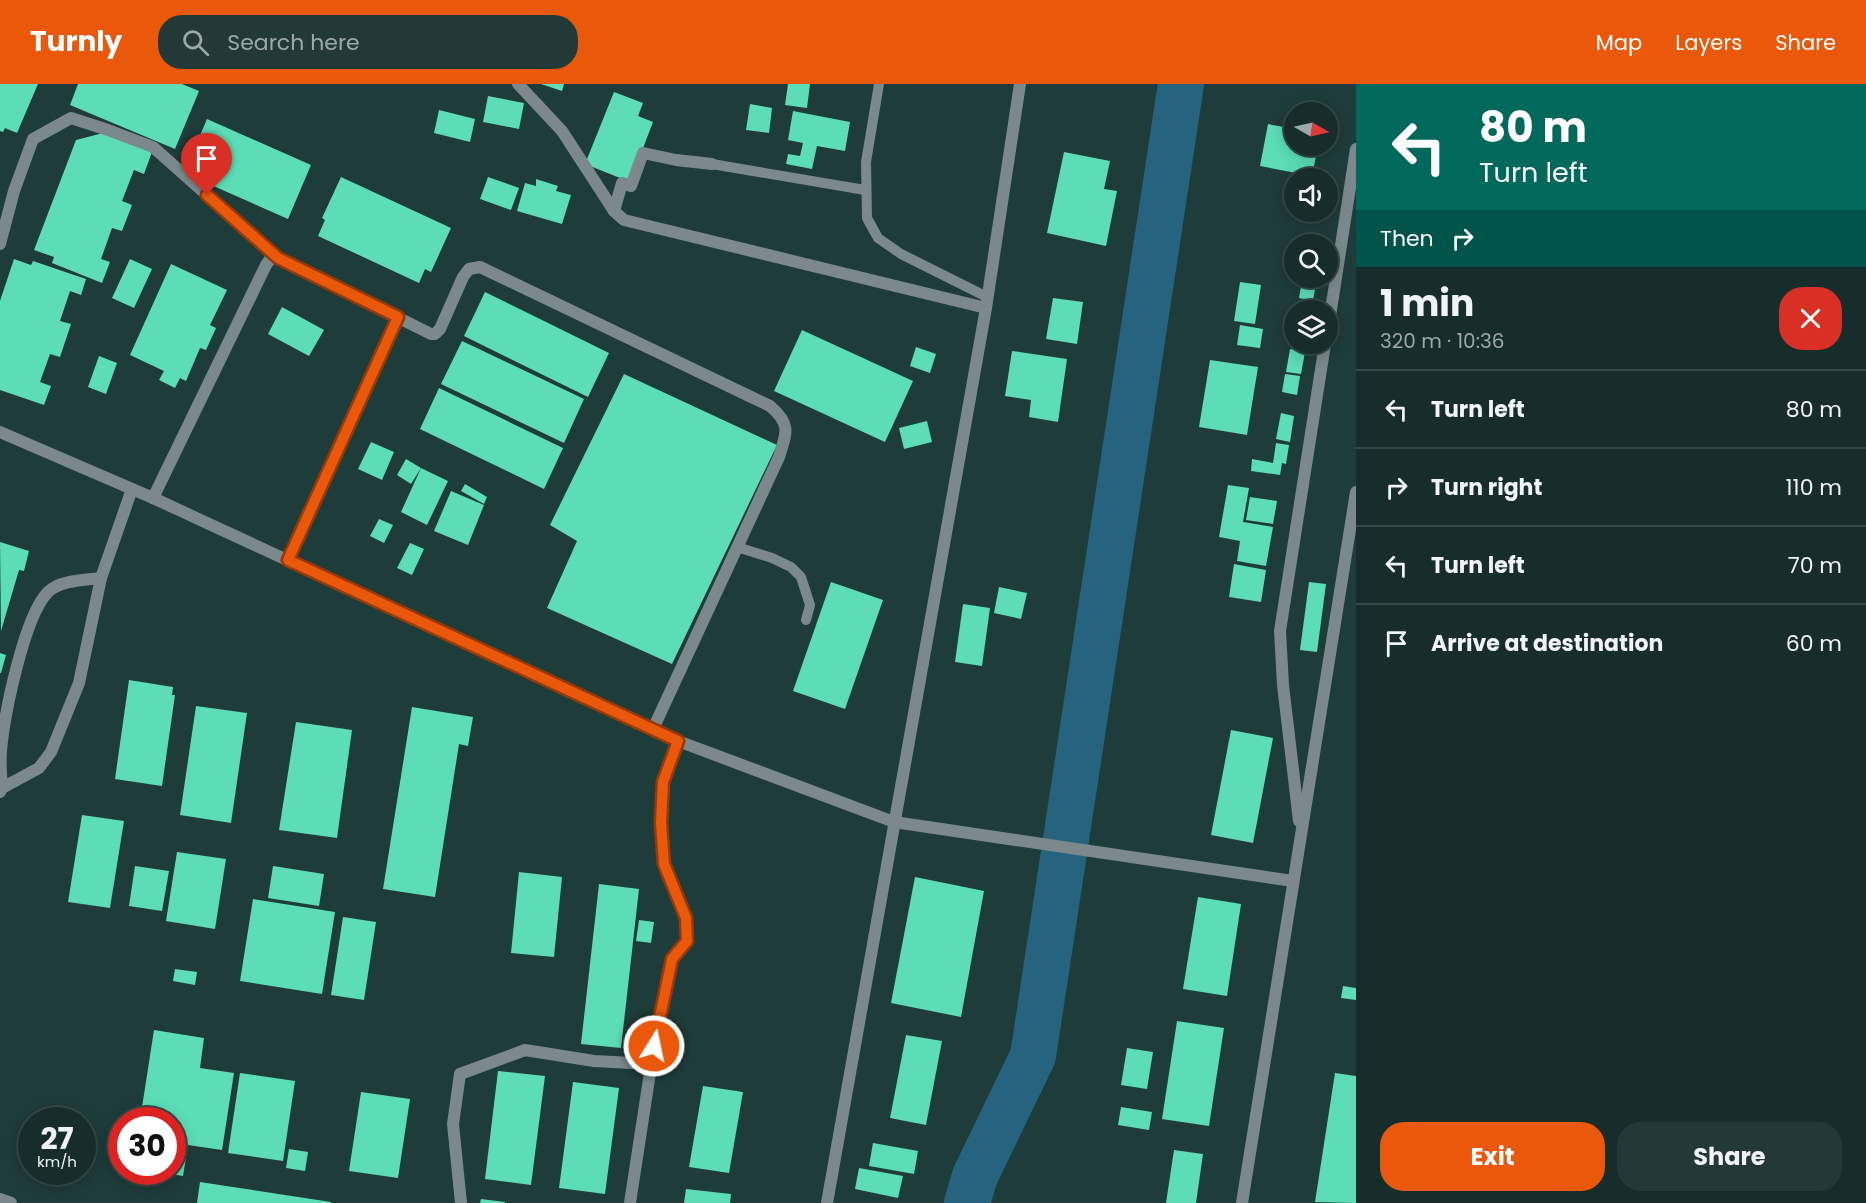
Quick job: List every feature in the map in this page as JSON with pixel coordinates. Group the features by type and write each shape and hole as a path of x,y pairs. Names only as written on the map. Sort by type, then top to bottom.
{"street":[{"path":"518,84 562,130 614,211 624,220 987,303"},
{"path":"827,1203 987,303 1020,84"},
{"path":"0,244 14,191 33,139 71,118 153,147 278,258 430,334 435,334 440,329 463,277 469,269 480,267 770,406 783,417 787,433 653,729"},
{"path":"1332,300 1356,148"},
{"path":"614,211 622,183 631,186 643,153 712,164"},
{"path":"153,498 266,265 272,258 278,258"},
{"path":"288,560 398,317"},
{"path":"1301,834 1283,685 1280,631 1323,354"},
{"path":"0,432 153,498 678,741 894,822 1293,881"},
{"path":"1,790 39,768 51,752 79,683 101,578 132,489"},
{"path":"1242,1203 1356,492"},
{"path":"1,790 1,751 7,714 22,650 37,606 50,590 67,583 101,578"},
{"path":"630,1203 657,1027 672,959 687,941 686,918 664,864 661,823 663,782 678,741"},
{"path":"461,1203 453,1124 460,1074 525,1050 594,1061 651,1064"},
{"path":"0,1199 11,1203"}],"lane":[{"path":"879,84 866,162 867,218 878,238 901,254 987,303"},
{"path":"712,164 865,190"},
{"path":"737,547 772,558 796,572 801,578 810,605 806,620"}],"building":[{"path":"0,84 38,84 17,133 5,128 3,132 0,131"},
{"path":"78,84 182,84 199,91 175,149 70,105"},
{"path":"541,84 564,84 562,91"},
{"path":"788,84 810,84 807,108 785,105"},
{"path":"614,92 643,103 638,116 653,122 630,182 585,164"},
{"path":"488,96 524,103 519,129 483,122"},
{"path":"750,104 772,108 769,133 746,130"},
{"path":"439,110 475,119 470,142 434,133"},
{"path":"793,111 850,122 845,151 817,146 812,169 786,164 788,154 800,156 803,143 788,140"},
{"path":"207,119 311,165 288,219 184,173"},
{"path":"1268,124 1284,127 1284,156 1316,156 1314,168 1284,168 1284,171 1260,166"},
{"path":"103,133 152,152 144,174 134,170 122,201 132,205 122,231 112,228 101,259 110,262 102,283 52,263 54,257 34,250 76,140"},
{"path":"1064,152 1110,161 1104,189 1117,191 1106,246 1047,233"},
{"path":"341,177 451,228 431,272 425,269 419,283 318,236 325,220 322,218"},
{"path":"488,177 519,188 511,210 480,199"},
{"path":"536,179 558,186 556,191 571,195 562,224 517,211 525,183 536,186"},
{"path":"14,259 31,265 33,261 86,279 81,295 70,291 60,321 71,324 60,357 50,354 40,382 51,386 44,405 0,390 0,301"},
{"path":"130,259 152,269 134,308 112,298"},
{"path":"171,264 227,290 210,325 216,328 206,350 200,348 186,381 180,378 175,388 159,380 164,371 130,355"},
{"path":"1240,282 1261,285 1255,324 1234,321"},
{"path":"1301,288 1315,288 1313,300 1299,298"},
{"path":"485,292 609,353 588,397 464,336"},
{"path":"1053,298 1083,302 1077,344 1046,339"},
{"path":"282,307 324,330 309,356 268,334"},
{"path":"1240,325 1263,329 1260,348 1237,345"},
{"path":"802,330 913,381 885,442 774,391"},
{"path":"462,341 584,399 564,443 441,384"},
{"path":"916,347 936,354 930,373 910,366"},
{"path":"1012,351 1067,359 1058,422 1029,417 1031,400 1005,396"},
{"path":"1289,354 1305,354 1301,374 1286,372"},
{"path":"99,356 117,363 106,394 88,387"},
{"path":"1210,360 1258,367 1247,435 1199,427"},
{"path":"624,374 777,445 672,664 547,608 577,541 550,525"},
{"path":"1285,374 1300,376 1297,395 1282,392"},
{"path":"439,388 563,448 544,489 420,429"},
{"path":"1281,413 1294,416 1290,442 1276,439"},
{"path":"927,421 932,442 904,449 899,428"},
{"path":"371,442 394,452 382,480 358,469"},
{"path":"1276,443 1289,445 1286,464 1282,463 1280,475 1251,471 1252,459 1273,463"},
{"path":"406,459 421,468 411,484 397,475"},
{"path":"421,468 448,481 427,525 401,512"},
{"path":"465,484 487,497 484,504 461,491"},
{"path":"1228,485 1249,488 1243,522 1273,527 1266,566 1237,561 1240,541 1219,537"},
{"path":"451,491 484,505 468,545 434,531"},
{"path":"1250,497 1277,501 1273,524 1246,520"},
{"path":"379,519 393,525 384,543 370,536"},
{"path":"0,542 29,551 24,571 19,570 1,631"},
{"path":"410,543 424,549 412,575 397,568"},
{"path":"1234,564 1266,570 1261,602 1229,597"},
{"path":"831,582 883,600 845,709 793,691"},
{"path":"1309,582 1326,584 1317,652 1300,650"},
{"path":"999,587 1027,593 1021,619 994,613"},
{"path":"963,604 990,608 982,666 955,662"},
{"path":"0,653 6,655 1,673 0,673"},
{"path":"129,680 173,687 172,695 175,695 162,786 115,779"},
{"path":"196,706 247,713 231,823 180,815"},
{"path":"412,707 473,717 468,746 459,744 435,897 383,889"},
{"path":"296,722 352,730 337,838 279,830"},
{"path":"1231,730 1273,738 1253,843 1211,835"},
{"path":"82,815 124,821 110,908 68,902"},
{"path":"177,852 226,859 215,929 166,921"},
{"path":"135,866 169,871 162,911 129,906"},
{"path":"273,866 324,874 319,906 268,898"},
{"path":"519,872 562,877 554,957 511,953"},
{"path":"915,877 984,891 961,1017 891,1003"},
{"path":"599,884 639,889 621,1048 581,1044"},
{"path":"1198,897 1241,904 1227,996 1183,989"},
{"path":"253,899 335,912 322,994 240,981"},
{"path":"343,917 376,922 364,1000 331,995"},
{"path":"639,920 654,922 651,943 636,941"},
{"path":"175,969 197,972 195,985 173,981"},
{"path":"1343,986 1356,988 1356,1000 1341,998"},
{"path":"1177,1021 1224,1028 1209,1126 1162,1119"},
{"path":"154,1030 204,1038 200,1068 234,1073 222,1150 188,1145 186,1157 186,1107 142,1107"},
{"path":"906,1035 942,1041 926,1125 890,1118"},
{"path":"1127,1048 1153,1052 1147,1089 1121,1085"},
{"path":"498,1071 545,1076 531,1185 485,1179"},
{"path":"240,1073 295,1081 283,1161 228,1153"},
{"path":"1335,1073 1356,1076 1356,1203 1315,1202"},
{"path":"573,1082 619,1088 605,1194 559,1188"},
{"path":"703,1086 743,1092 729,1173 689,1167"},
{"path":"361,1092 410,1099 398,1178 349,1171"},
{"path":"1121,1107 1152,1112 1149,1130 1118,1125"},
{"path":"873,1143 918,1151 914,1174 869,1166"},
{"path":"289,1149 308,1152 305,1171 286,1168"},
{"path":"1174,1150 1203,1154 1196,1203 1166,1203"},
{"path":"859,1168 903,1176 898,1198 855,1189"},
{"path":"200,1182 331,1202 331,1203 197,1203"},
{"path":"686,1189 731,1194 730,1203 684,1203"},
{"path":"481,1199 505,1202 505,1203 480,1203"}],"waterway":[{"path":"967,1203 975,1176 1033,1056 1181,84"}],"route":[{"path":"207,195 278,258 398,317 288,560 678,741 663,782 661,823 664,864 686,918 687,941 672,959 654,1046"}]}
